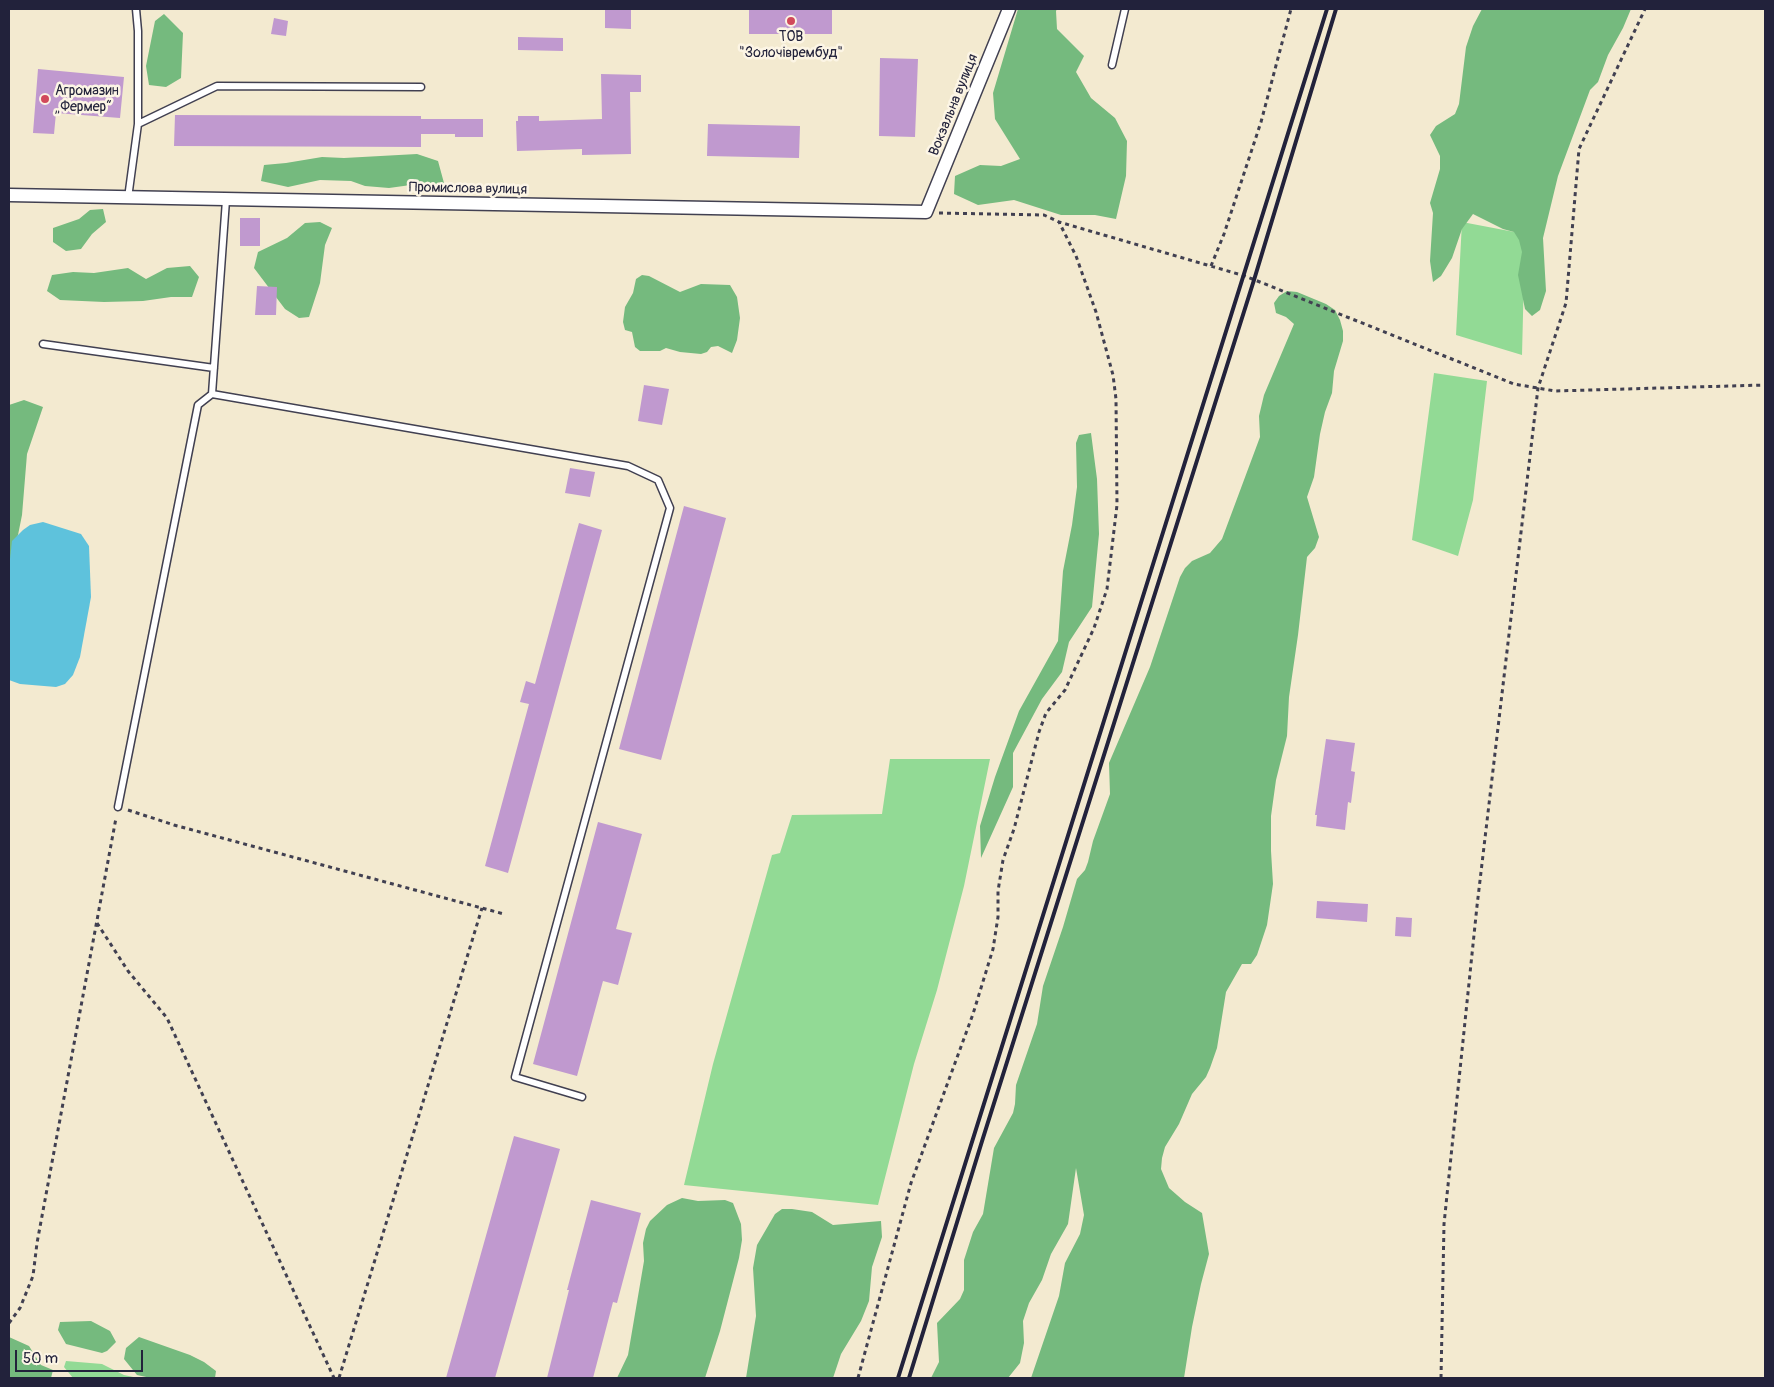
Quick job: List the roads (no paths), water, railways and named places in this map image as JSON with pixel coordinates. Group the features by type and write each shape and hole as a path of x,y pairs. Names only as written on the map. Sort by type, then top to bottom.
{"street":[{"name":"Вокзальна вулиця","path":"926,212 1010,9"},
{"name":"Промислова вулиця","path":"9,195 926,212"}],"lane":[{"path":"128,198 138,124 138,31 136,9"},
{"path":"1112,65 1125,9"},
{"path":"138,124 218,86 421,87"},
{"path":"118,807 198,405 212,394 226,200"},
{"path":"43,344 214,368"},
{"path":"212,394 628,466 658,480 670,508 515,1077 582,1098"}],"water":[{"path":"43,522 81,534 89,546 91,597 80,657 73,675 65,684 56,687 20,684 9,680 9,568 12,541 30,525"}],"railway":[{"path":"898,1378 1327,9"},
{"path":"909,1378 1254,280 1336,9"}],"place":[{"name":"ТОВ \"Золочіврембуд\"","path":"791,21"},
{"name":"Агромазин „Фермер“","path":"45,99"}]}
